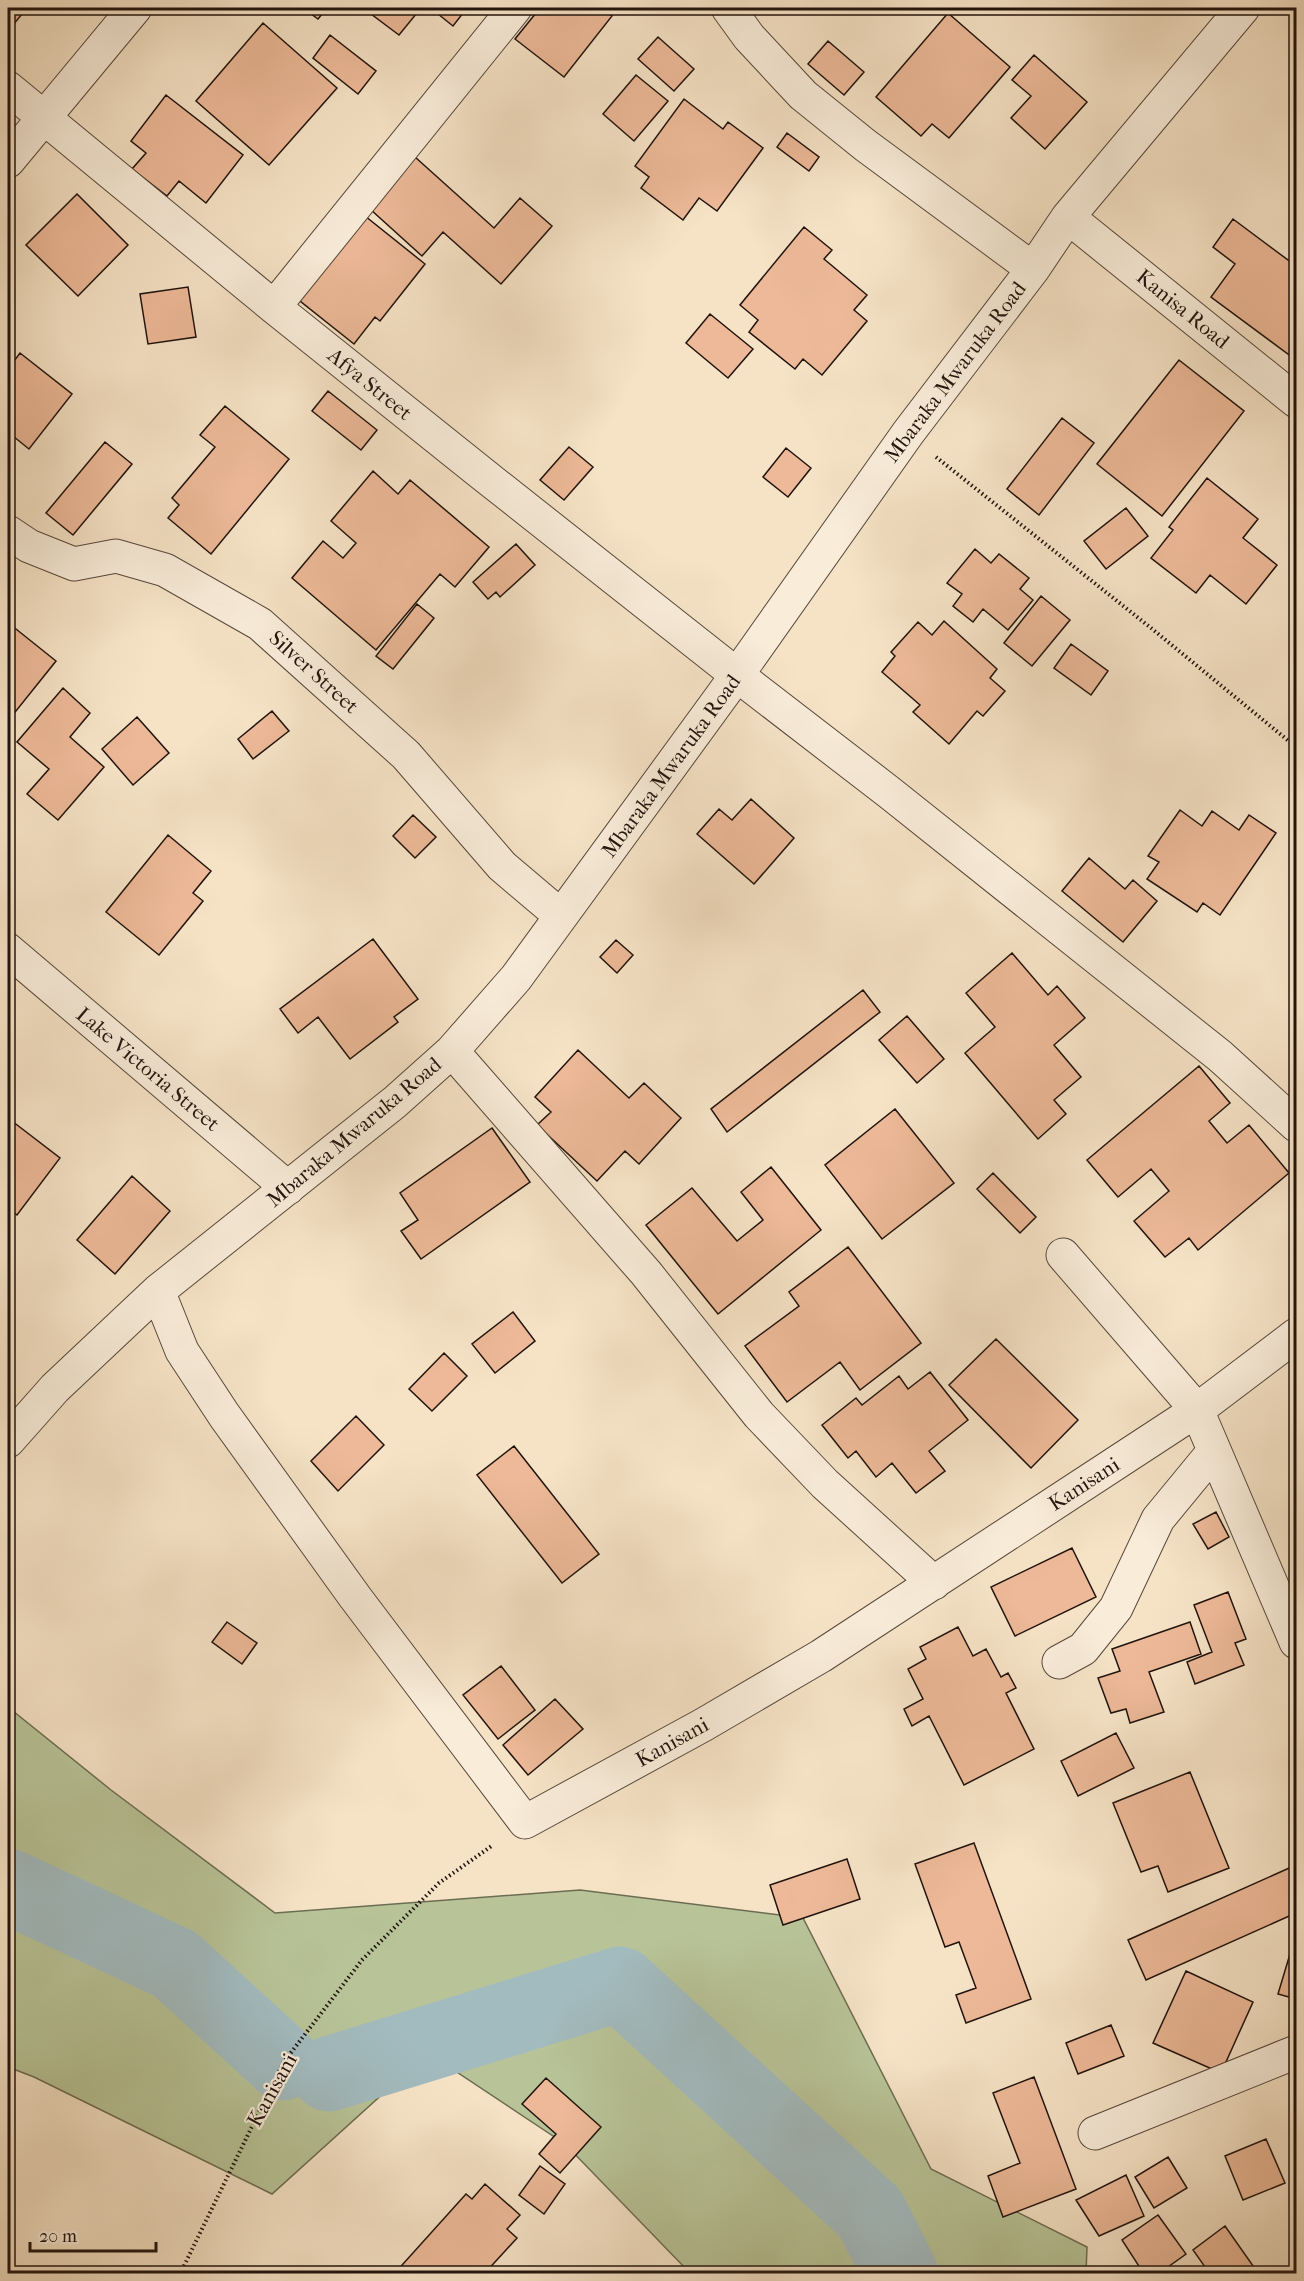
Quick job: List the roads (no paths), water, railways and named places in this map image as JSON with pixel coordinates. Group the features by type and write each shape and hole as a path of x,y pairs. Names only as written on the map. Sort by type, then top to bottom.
{"street":[{"path":"8,160 135,8"},
{"path":"274,307 515,8"},
{"path":"728,8 749,37 803,95 1033,269"},
{"name":"Mbaraka Mwaruka Road","path":"8,1441 55,1388 158,1291 395,1102 452,1051 516,978 737,675 908,434 1033,269 1068,217 1243,8"},
{"name":"Afya Street","path":"8,88 274,307 1220,1056 1296,1125"},
{"name":"Kanisa Road","path":"1068,217 1296,401"},
{"name":"Silver Street","path":"8,532 29,546 74,564 116,556 165,570 260,624 406,755 502,866 561,916"},
{"name":"Lake Victoria Street","path":"8,950 288,1188"},
{"path":"452,1051 646,1273 759,1415 825,1484 934,1583"},
{"path":"1062,1255 1197,1410 1296,1642"},
{"name":"Kanisani","path":"158,1291 182,1351 224,1415 355,1597 525,1822 703,1725 821,1656 1197,1410 1296,1335"},
{"path":"1059,1662 1083,1649 1116,1608 1158,1519 1214,1451"},
{"path":"1095,2133 1296,2052"}],"waterway":[{"path":"8,1886 175,1964 283,2063"},
{"path":"329,2074 620,1984 870,2213 901,2274"}]}
